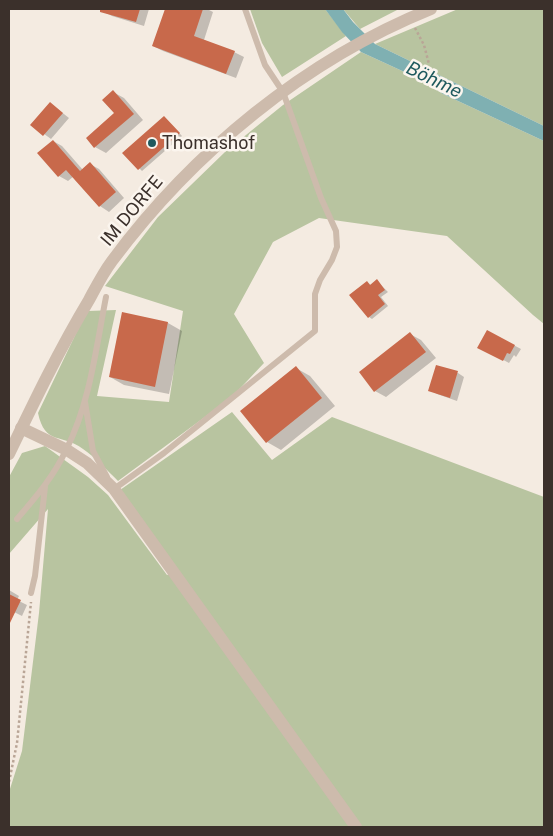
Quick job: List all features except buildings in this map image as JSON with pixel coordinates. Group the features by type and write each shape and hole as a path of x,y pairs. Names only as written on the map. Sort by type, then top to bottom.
{"street":[{"name":"IM DORFE","path":"9,454 76,322 111,262 150,213 186,174 218,144 283,92 314,70 376,34 431,9"},
{"path":"21,428 67,450 87,463 114,489 356,827"}],"lane":[{"path":"85,402 93,450 114,489 164,453 315,331 314,294 337,247 336,231 321,198 283,92 265,65 245,9"},
{"path":"17,519 45,486 67,450 85,402 106,297"},
{"path":"32,593 45,486"}],"path":[{"path":"410,18 424,45 429,64"},
{"path":"9,782 17,743 32,593"}],"green space":[{"path":"250,9 325,9 346,36 282,77 262,43"},
{"path":"343,9 399,9 360,29"},
{"path":"458,9 544,9 544,126 375,44"},
{"path":"361,52 424,81 443,94 544,141 544,324 447,236 319,218 273,242 234,314 264,363 232,397 118,481 83,449 68,441 50,435 41,423 38,413 88,311 116,310 97,396 169,402 183,311 105,286 158,217 225,152 283,105"},
{"path":"232,412 272,460 332,417 544,497 544,827 9,827 9,792 22,751 39,613 48,509 9,554 9,477 22,453 45,446 88,477 108,495 167,575 177,571 120,490"}],"water":[{"name":"Böhme","path":"325,9 343,9 375,44 544,126 544,141 443,94 424,81 361,52 342,32"}],"place":[{"name":"Thomashof","path":"152,143"}]}
